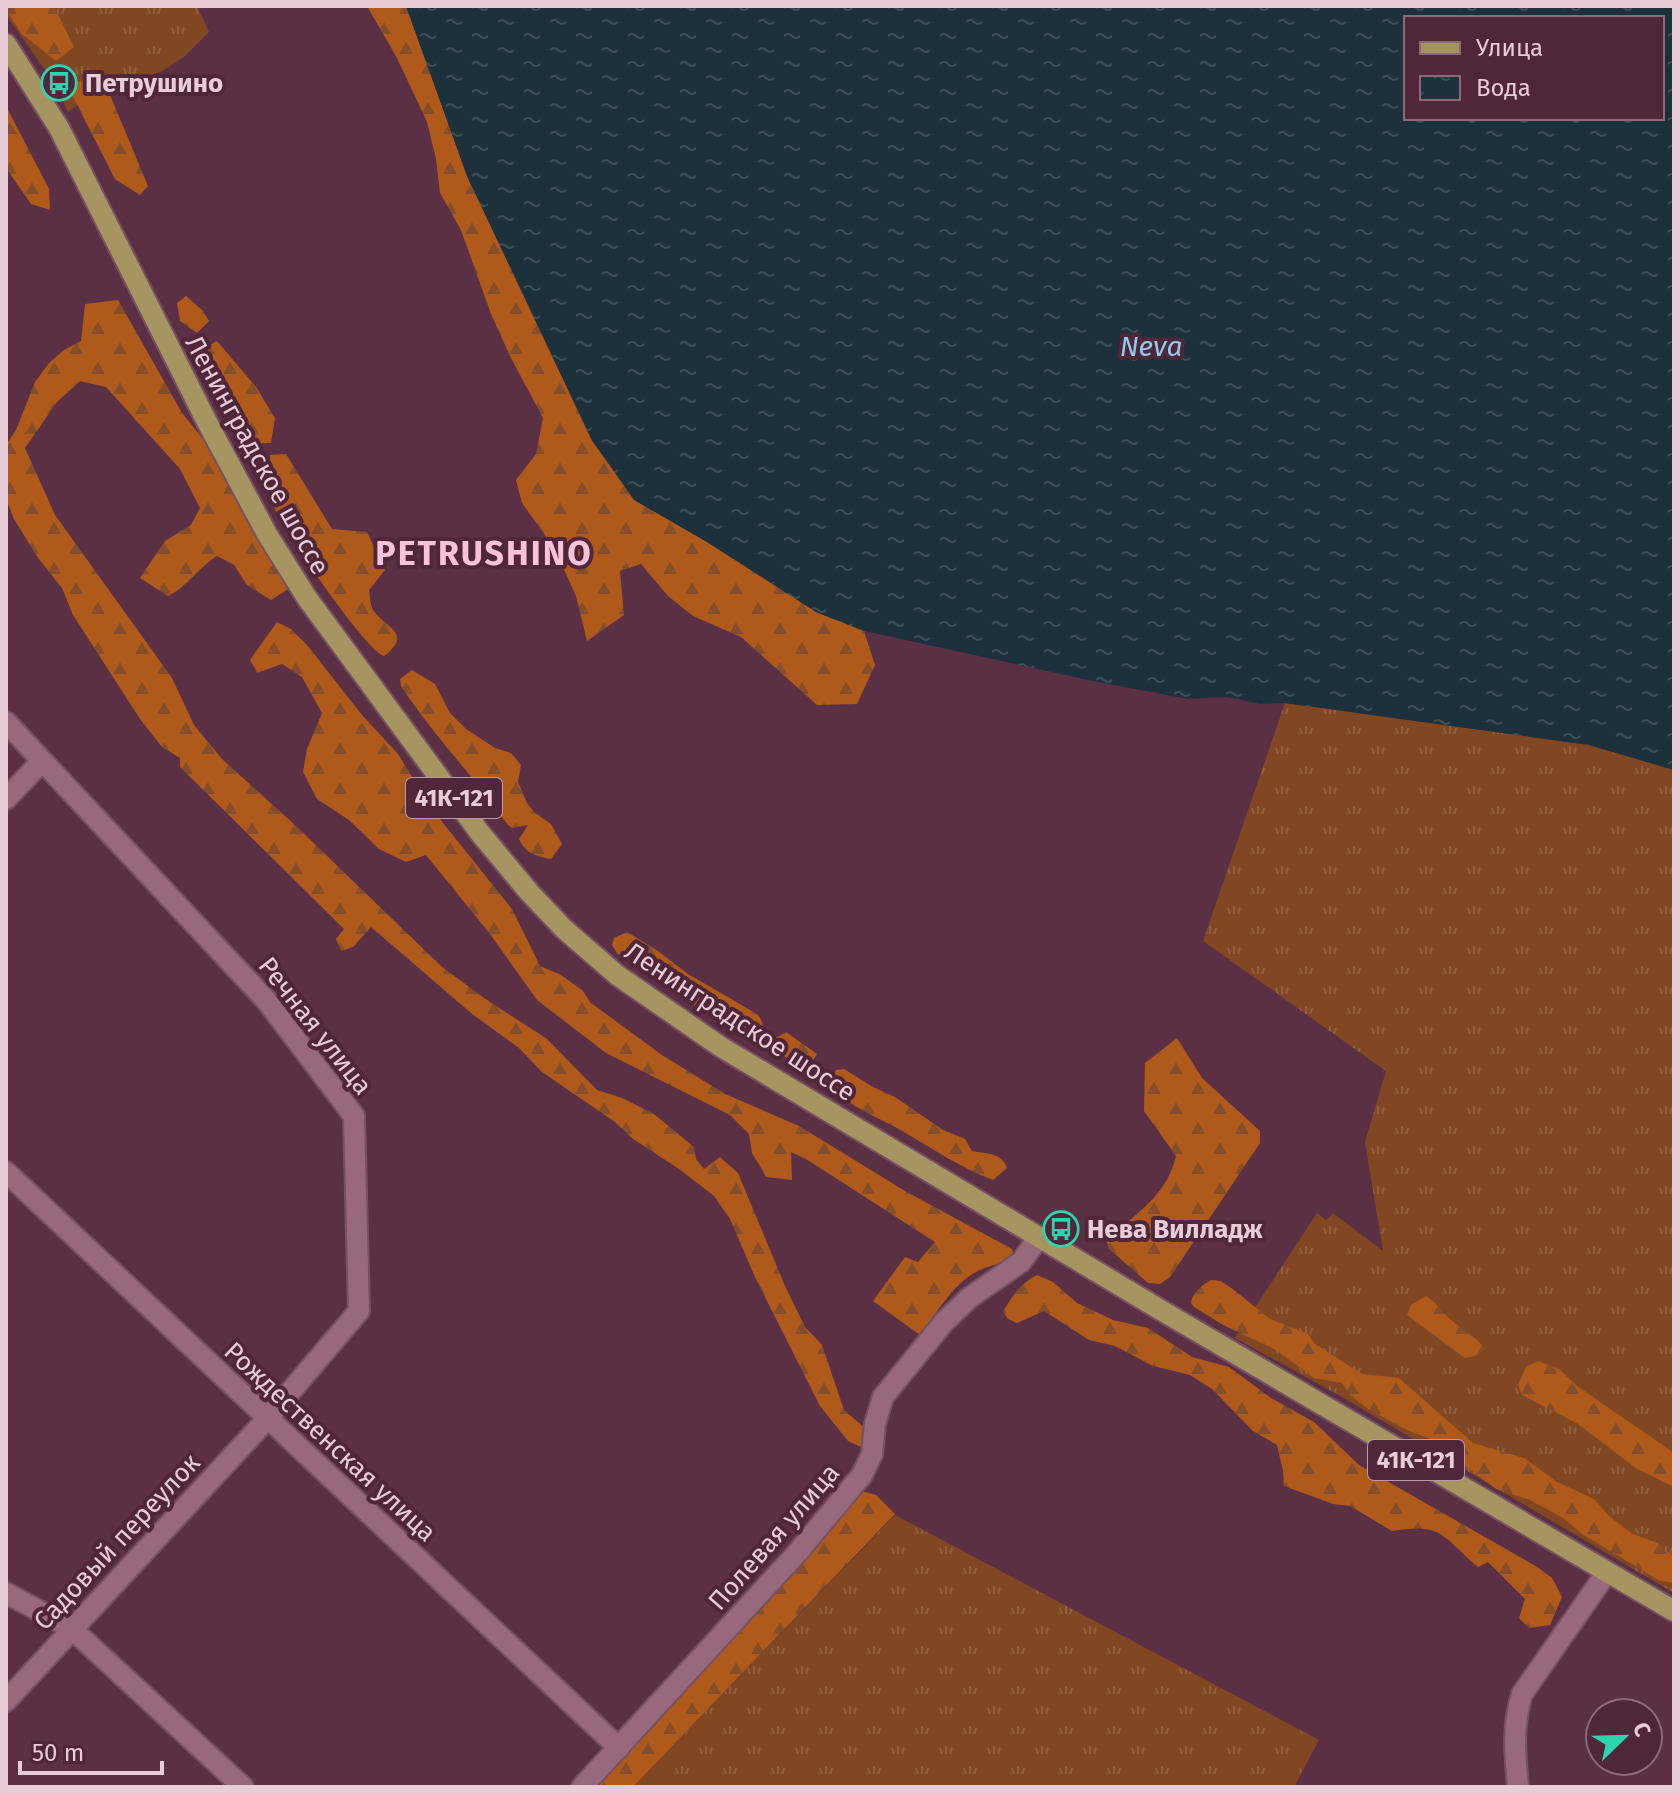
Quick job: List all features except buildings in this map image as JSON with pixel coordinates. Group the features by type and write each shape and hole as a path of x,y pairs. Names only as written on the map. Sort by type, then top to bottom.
{"main road":[{"name":"Ленинградское шоссе","path":"6,44 59,128 178,366 275,547 307,598 448,790 529,892 584,947 654,1002 733,1054 1674,1611"}],"street":[{"name":"Речная улица","path":"6,722 266,1000 354,1116 359,1311 267,1419"},
{"path":"6,799 42,761"},
{"name":"Рождественская улица","path":"6,1172 619,1748"},
{"name":"Полевая улица","path":"582,1787 798,1552 862,1475 872,1454 875,1424 883,1397 944,1322 969,1298 1021,1262 1039,1237"},
{"name":"Садовый переулок","path":"6,1701 267,1419"},
{"path":"1518,1787 1514,1743 1516,1715 1522,1694 1607,1572"},
{"path":"6,1593 71,1628 243,1787"}],"green space":[{"path":"6,6 197,6 209,32 184,57 162,71 135,82 107,83 68,112 60,94 72,84 66,72 48,74 6,15"},
{"path":"6,6 54,6 74,47 56,61 22,34"},
{"path":"367,6 406,6 467,176 592,441 635,500 816,612 864,631 875,665 857,704 817,705 741,637 693,616 668,596 641,564 620,571 624,615 587,641 576,596 554,548 522,503 516,480 536,454 543,418 510,356 491,314 461,230 440,193 427,122 397,58"},
{"path":"91,74 110,95 148,186 140,195 115,179 72,95 77,83"},
{"path":"6,106 49,189 50,210 31,204 6,168"},
{"path":"186,296 209,321 197,333 180,321 177,303"},
{"path":"118,300 182,413 207,444 290,588 271,600 247,585 234,565 217,556 168,596 140,578 165,541 191,525 200,508 180,469 106,387 80,381 57,402 25,448 55,515 172,678 194,725 222,759 441,966 547,1039 597,1090 654,1114 694,1147 696,1159 704,1169 720,1157 738,1173 805,1327 822,1345 844,1410 867,1430 869,1447 848,1441 820,1406 755,1277 730,1219 714,1196 542,1072 519,1048 471,1013 371,927 353,947 341,951 336,939 344,929 180,767 180,758 162,747 140,719 73,615 62,588 38,558 14,519 6,499 6,445 16,430 35,382 49,363 81,341 85,304"},
{"path":"217,341 256,387 275,418 271,443 250,444 199,356 202,349"},
{"path":"286,454 332,529 367,532 385,570 369,590 371,606 397,636 397,642 384,656 358,631 340,607 272,504 266,486 270,455"},
{"path":"277,622 291,629 307,645 362,715 398,754 431,808 512,909 540,966 561,975 582,990 591,1003 662,1055 725,1094 799,1126 905,1191 1012,1249 1013,1253 1005,1260 979,1270 958,1286 920,1335 873,1301 905,1257 918,1262 935,1242 791,1152 792,1180 766,1177 752,1153 749,1134 730,1115 606,1053 537,1000 490,934 426,855 406,862 379,849 349,820 317,799 303,772 307,749 322,713 302,677 282,664 257,673 250,660"},
{"path":"412,670 435,684 450,713 466,729 495,748 511,753 521,765 518,782 527,803 551,824 562,844 551,859 525,848 519,839 528,825 512,828 508,825 422,716 401,686 400,679"},
{"path":"1285,703 1589,745 1674,770 1674,1593 1342,1397 1235,1338 1317,1213 1326,1220 1333,1213 1383,1251 1365,1142 1386,1071 1203,941"},
{"path":"627,932 688,974 757,1014 762,1025 759,1037 701,1010 617,953 612,945 614,938"},
{"path":"786,1032 817,1054 812,1062 790,1059 771,1045 771,1041"},
{"path":"1177,1038 1202,1078 1260,1131 1260,1143 1170,1277 1160,1284 1148,1283 1108,1248 1107,1240 1149,1203 1172,1170 1176,1156 1144,1111 1145,1063"},
{"path":"844,1069 895,1097 943,1130 965,1139 972,1151 997,1156 1007,1168 993,1180 958,1164 855,1106 828,1086 836,1070"},
{"path":"1037,1275 1053,1282 1077,1303 1113,1320 1148,1328 1192,1357 1229,1367 1271,1398 1314,1422 1359,1465 1539,1568 1552,1578 1562,1597 1550,1625 1529,1628 1519,1618 1525,1599 1488,1562 1478,1567 1441,1534 1422,1529 1392,1531 1350,1506 1333,1504 1284,1486 1277,1445 1253,1431 1212,1389 1190,1375 1153,1366 1115,1346 1089,1340 1044,1311 1017,1323 1008,1319 1003,1312 1010,1301 1021,1286"},
{"path":"1211,1280 1221,1281 1270,1319 1308,1334 1315,1344 1362,1374 1399,1378 1473,1443 1524,1458 1557,1482 1594,1499 1609,1516 1633,1534 1657,1543 1674,1557 1674,1583 1660,1581 1530,1500 1496,1489 1428,1438 1368,1409 1350,1395 1342,1383 1314,1378 1276,1350 1225,1326 1194,1307 1191,1303 1193,1296"},
{"path":"1426,1296 1485,1349 1465,1358 1407,1315 1411,1305"},
{"path":"1538,1361 1559,1369 1577,1386 1674,1453 1674,1487 1637,1469 1578,1424 1522,1395 1518,1385 1526,1367"},
{"path":"861,1491 876,1495 895,1514 633,1787 598,1787 806,1559"},
{"path":"895,1515 1319,1740 1294,1787 633,1787"}],"water":[{"name":"Neva","path":"406,6 1674,6 1674,770 1589,745 1285,703 1260,704 1227,697 1188,699 864,631 816,612 707,542 634,500 592,440 467,176"}],"place":[{"name":"Петрушино","path":"59,83"},
{"name":"Нева Вилладж","path":"1061,1229"}],"district":[{"name":"PETRUSHINO","path":"484,553"}]}
